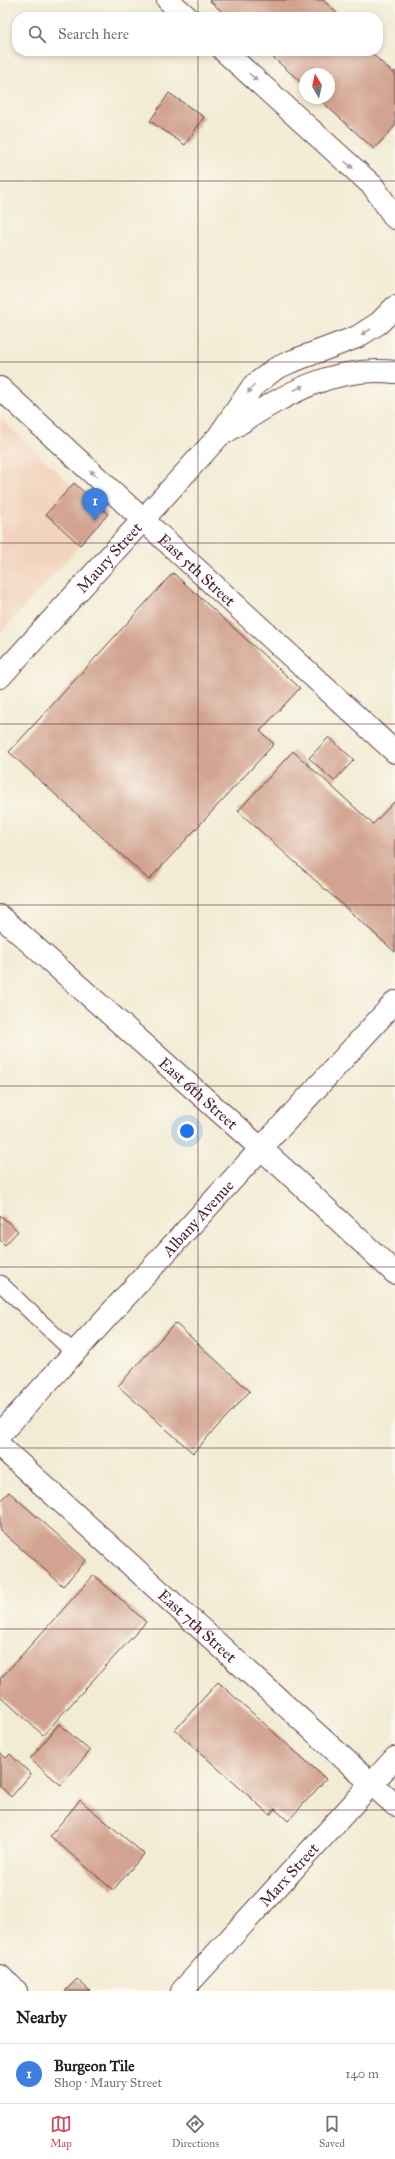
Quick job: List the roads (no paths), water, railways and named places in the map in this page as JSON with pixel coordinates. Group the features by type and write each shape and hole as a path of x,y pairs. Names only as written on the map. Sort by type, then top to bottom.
{"street":[{"path":"168,0 181,12"},
{"path":"229,56 372,186 395,218"},
{"name":"Maury Street","path":"0,677 218,437 253,386 290,362 358,337 379,323 395,307"},
{"name":"Maury Street","path":"218,437 288,394 308,385 348,373 364,371 395,372"},
{"name":"East 5th Street","path":"0,388 395,752"},
{"name":"East 6th Street","path":"0,916 261,1149 395,1273"},
{"name":"Albany Avenue","path":"0,1434 395,1002"},
{"name":"East 7th Street","path":"0,1446 395,1805"},
{"name":"Marx Street","path":"182,1991 395,1758"},
{"path":"0,1976 16,1991"}],"lane":[{"path":"0,1283 74,1352"}],"place":[{"name":"Burgeon Tile","path":"95,521"}]}
